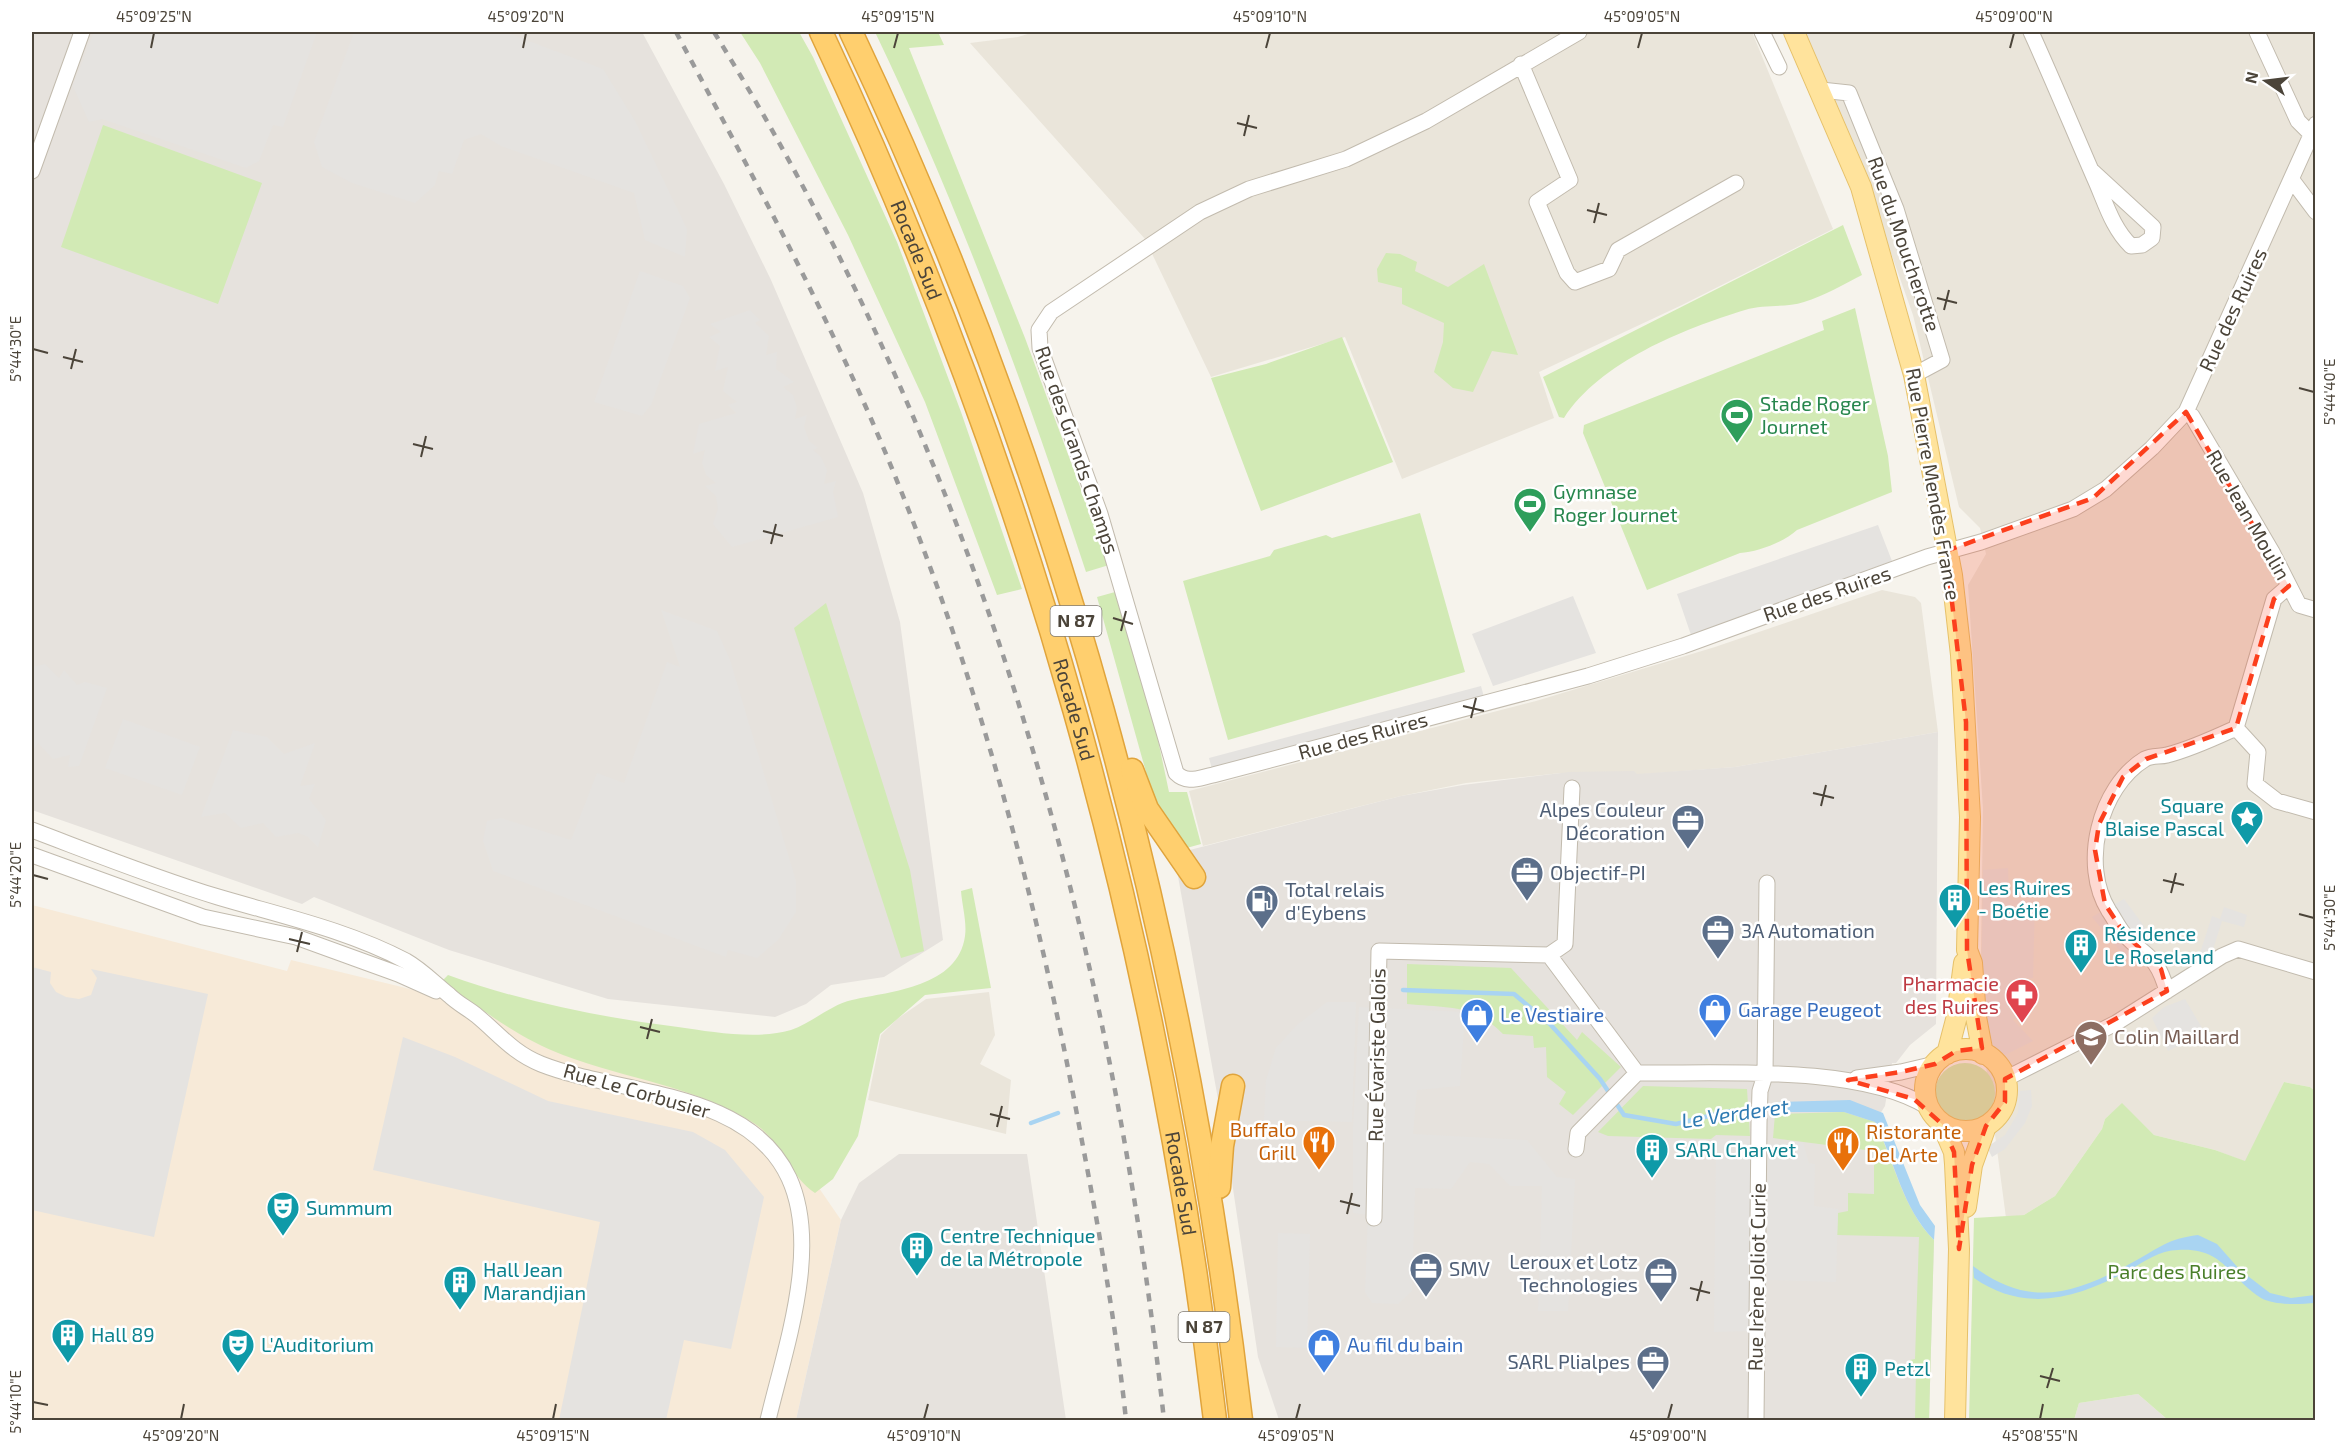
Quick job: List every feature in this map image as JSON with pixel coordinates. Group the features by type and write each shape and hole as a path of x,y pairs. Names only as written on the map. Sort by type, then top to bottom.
{"highway":[{"path":"809,32 887,178"},
{"name":"Rocade Sud","path":"821,32 887,178 945,321 992,448 1058,650 1095,787 1138,964 1190,1234 1215,1420"},
{"name":"Rocade Sud","path":"851,32 900,140 973,319 1019,444 1059,564 1116,758 1159,936 1184,1053 1218,1236 1241,1420"},
{"name":"N 87","path":"1059,564 1147,809 1194,877"},
{"path":"1218,1236 1222,1146 1233,1086"},
{"path":"1190,1234 1200,1420"}],"main road":[{"name":"Rue Pierre Mendès France","path":"1794,32 1821,90 1861,188 1914,375 1956,612 1966,722 1970,817 1968,956 1962,967 1957,1016 1941,1059"},
{"name":"Rue Pierre Mendès France","path":"1968,956 1972,963 1976,1017 1983,1054"},
{"path":"1942,1124 1959,1131 1973,1131 1986,1126 1995,1119 2005,1102 2005,1079 1997,1064 1983,1054 1968,1050 1941,1059 1925,1086 1928,1107 1942,1124 1954,1152 1959,1249 1955,1420"},
{"path":"1959,1249 1972,1165 1986,1126"}],"street":[{"path":"32,171 82,32"},
{"name":"Rue des Grands Champs","path":"1189,780 1176,773 1123,588 1040,348 1039,330 1051,312 1200,212 1249,189 1346,159 1426,121 1579,32"},
{"path":"1762,32 1779,67"},
{"path":"2031,32 2091,170 2120,235 2132,246 2142,244 2152,238 2153,227 2091,170"},
{"path":"2257,32 2298,122 2313,129"},
{"path":"1521,64 1570,180 1537,202 1567,273 1575,282 1609,269 1618,250 1736,183"},
{"name":"Rue du Moucherotte","path":"1821,90 1849,93 1899,220 1942,360 1914,375"},
{"name":"Rue des Ruires","path":"1189,780 1577,680 1683,646 1946,551 1981,542 2073,509 2092,498 2152,447 2186,412 2313,129"},
{"path":"2292,180 2316,212"},
{"name":"Rue Jean Moulin","path":"2186,412 2192,416 2272,552 2299,605 2316,610"},
{"path":"2236,728 2274,599 2289,586"},
{"path":"2236,728 2258,752 2255,784 2277,801 2316,812"},
{"path":"2167,990 2161,969 2124,933 2105,904 2097,872 2095,850 2099,824 2109,798 2123,777 2146,759 2166,755 2236,728"},
{"path":"1572,788 1565,944 1549,955 1637,1072"},
{"path":"32,830 165,879 273,911 369,944 409,963 450,997"},
{"path":"32,855 202,917 296,937 398,974 450,997"},
{"name":"Rue Irène Joliot Curie","path":"1756,1420 1759,1123 1760,1091 1765,1075 1767,883"},
{"path":"2005,1079 2116,1023 2222,956 2238,949 2316,972"},
{"name":"Rue Évariste Galois","path":"1374,1218 1379,951 1549,955"},
{"name":"Rue Le Corbusier","path":"450,997 476,1015 506,1045 541,1064 688,1102 725,1116 755,1136 774,1155 788,1177 800,1210 803,1244 801,1275 768,1420"},
{"path":"1848,1080 1901,1072 1941,1059"},
{"path":"1576,1149 1578,1133 1637,1072 1765,1075 1848,1080 1898,1092 1928,1107"}],"highlighted area":[{"path":"2186,412 2289,586 2274,599 2236,728 2146,759 2123,777 2099,824 2095,850 2105,904 2124,933 2161,969 2167,991 2005,1079 2005,1102 1986,1126 1972,1165 1959,1249 1954,1152 1942,1124 1914,1099 1848,1080 1935,1064 1956,1051 1982,1048 1967,950 1966,722 1946,551 2093,498"}],"shaded area":[{"path":"32,32 642,32 724,184 771,280 863,493 900,622 943,940 884,977 831,985 806,1004 775,1017 608,999 449,950 314,897 302,904 32,810"},
{"path":"94,32 317,32 283,127 273,125 259,161 246,168 102,119 89,122 73,86"},
{"path":"354,32 505,32 603,69 635,121 687,229 685,257 645,240 634,193 501,146 481,134 464,140 452,174 439,171 435,185 415,203 352,183 322,167 314,142"},
{"path":"1034,32 1752,32 1833,229 1682,305 1539,372 1554,418 1402,479 1345,337 1211,377 1145,239 970,43 1018,37"},
{"path":"1802,32 2315,32 2315,1091 2310,1087 2284,1082 2246,1162 2215,1150 2154,1135 2122,1104 2105,1119 2102,1129 2055,1196 2024,1215 2006,1218 1980,1021 1983,809 1968,585 1986,554 1980,528 1959,507 1913,315 1854,149"},
{"path":"640,271 683,286 690,298 651,405 642,416 594,402"},
{"path":"750,310 760,320 755,323 769,336 766,355 777,352 776,369 794,382 783,387 793,395 797,408 795,419 807,415 804,427 809,441 818,448 813,450 821,457 827,470 824,484 836,481 833,492 838,517 732,547 713,524 718,509 716,496 705,486 716,483 706,475 702,463 705,450 693,454 699,424 736,413 728,405 737,402 723,391 728,367 715,371 720,346 709,337 721,332 710,324"},
{"path":"1878,525 1892,561 1691,635 1677,594"},
{"path":"1882,590 1915,597 1921,603 1938,732 1735,767 1633,775 1561,773 1466,783 1401,796 1203,846 1189,791 1536,701 1715,647"},
{"path":"1573,596 1596,653 1493,686 1472,634"},
{"path":"661,610 717,631 730,660 796,881 796,912 778,940 757,958 728,950 726,957 493,871 483,841 487,821 501,818 571,840 597,773 624,783 667,662 680,667"},
{"path":"45,664 59,678 64,670 77,685 85,682 107,688 79,766 68,767 70,755 53,759 38,743 32,752 32,667"},
{"path":"1481,686 1484,697 1212,769 1209,758"},
{"path":"123,719 200,747 182,795 105,768"},
{"path":"233,730 267,737 284,754 315,743 300,786 315,784 309,799 326,820 318,847 308,837 298,833 276,837 263,823 241,828 225,813 201,817"},
{"path":"1938,732 1936,1024 1910,1045 1896,1063 1892,1063 1885,1106 1875,1122 1921,1228 1934,1240 1929,1420 1279,1420 1258,1357 1228,1155 1174,854 1401,796 1463,785 1569,772 1634,771 1637,774 1735,767"},
{"path":"2008,868 2009,900 2035,900 2033,978 2016,979 2015,1002 2022,1015 2013,1020 2033,1041 2001,1057 1987,1040 1981,1014 1983,870"},
{"path":"2124,899 2150,934 2149,951 2130,963 2092,917"},
{"path":"32,905 287,971 291,960 410,989 653,1070 768,1114 841,1220 796,1420 32,1420"},
{"path":"2224,907 2247,915 2244,927 2222,921 2210,959 2199,956 2212,916 2220,919"},
{"path":"32,967 51,972 50,983 56,992 66,997 79,999 91,995 97,978 91,969 208,994 154,1237 32,1210"},
{"path":"989,992 995,1035 980,1064 1011,1080 1006,1134 868,1100 881,1035 897,1019 926,999"},
{"path":"2185,999 2205,1033 2168,1051 2152,1018 2164,1007"},
{"path":"1327,1002 1356,1002 1352,1122 1264,1120 1266,1080 1276,1048 1297,1025"},
{"path":"1359,1007 1465,1012 1460,1086 1417,1090 1413,1134 1527,1140 1557,1177 1575,1179 1568,1311 1538,1311 1542,1186 1510,1186 1489,1164 1470,1162 1451,1189 1415,1188 1412,1291 1398,1304 1372,1303 1365,1292 1368,1215 1353,1213 1353,1129"},
{"path":"403,1037 455,1057 548,1101 693,1132 725,1150 764,1197 731,1349 684,1340 666,1420 559,1420 600,1222 373,1170"},
{"path":"2031,1090 2032,1106 2025,1123 2005,1149 1992,1157 1987,1147 2005,1135 2018,1113 2020,1091"},
{"path":"1716,1139 1755,1139 1749,1331 1714,1332"},
{"path":"1803,1142 1809,1163 1815,1164 1814,1206 1838,1209 1836,1282 1768,1280 1768,1144"},
{"path":"899,1154 1027,1154 1066,1420 796,1420 841,1220 859,1183"},
{"path":"1278,1233 1310,1234 1307,1348 1276,1347"},
{"path":"2138,1394 2168,1420 2074,1420 2079,1403"}],"green space":[{"path":"740,32 799,32 813,57 897,242 961,412 1022,589 997,595 925,402 848,235 760,63"},
{"path":"875,32 938,32 944,45 909,48 1025,338 1109,565 1086,572 1015,366 963,231"},
{"path":"103,125 262,183 218,304 61,247"},
{"path":"1843,225 1862,275 1804,302 1745,310 1670,338 1621,364 1580,398 1564,418 1559,417 1543,377"},
{"path":"1386,253 1400,254 1417,262 1415,271 1448,287 1484,264 1518,355 1492,351 1473,392 1453,388 1434,372 1443,342 1444,323 1402,304 1402,288 1378,282 1377,269"},
{"name":"Stade Roger Journet","path":"1855,308 1888,456 1892,492 1797,530 1770,546 1740,553 1647,590 1583,433 1584,425 1824,330 1822,321"},
{"path":"1342,337 1393,462 1261,511 1211,378 1266,364"},
{"path":"1420,513 1465,672 1228,740 1183,581 1270,556 1274,550 1326,535 1332,538"},
{"path":"1115,592 1154,721 1169,792 1187,792 1201,844 1183,849 1147,790 1146,772 1097,597"},
{"path":"826,603 910,870 924,951 901,958 794,628"},
{"path":"972,888 991,988 925,995 880,1034 858,1136 833,1179 815,1193 798,1177 778,1147 762,1129 752,1122 730,1110 683,1091 587,1063 546,1048 500,1022 442,981 448,975 533,1001 649,1023 734,1034 778,1033 799,1027 844,1002 921,984 937,976 950,966 960,953 965,936 961,891"},
{"path":"1407,964 1511,968 1577,1040 1582,1032 1621,1067 1573,1115 1559,1104 1566,1092 1547,1077 1546,1047 1534,1048 1533,1036 1503,1034 1492,1024 1470,1012 1447,1007 1407,1004"},
{"path":"1965,1063 1982,1068 1990,1076 1995,1093 1990,1110 1982,1118 1965,1123 1948,1118 1940,1110 1935,1093 1940,1076 1948,1068"},
{"name":"Parc des Ruires","path":"2284,1082 2310,1087 2315,1091 2315,1420 2168,1420 2138,1394 2079,1403 2074,1420 1969,1420 1974,1218 2024,1215 2055,1196 2102,1129 2105,1119 2122,1103 2154,1135 2215,1150 2245,1161"},
{"path":"1643,1086 1747,1089 1750,1136 1716,1135 1711,1139 1608,1136 1598,1132"},
{"path":"1844,1112 1875,1122 1906,1199 1914,1214 1934,1240 1929,1420 1915,1420 1916,1370 1909,1370 1910,1360 1915,1359 1919,1237 1837,1235 1838,1213 1848,1211 1848,1193 1874,1194 1874,1151 1773,1138 1775,1114"}],"water":[{"name":"Le Verderet","path":"1850,1100 1883,1113 1920,1205 1935,1226 1934,1240 1914,1214 1875,1122 1844,1112 1777,1112 1778,1102"},
{"path":"2198,1235 2217,1244 2240,1270 2270,1293 2291,1298 2315,1295 2315,1303 2295,1304 2267,1301 2250,1290 2225,1265 2206,1253 2193,1250 2165,1252 2109,1281 2070,1295 2051,1298 2032,1299 2013,1296 1993,1289 1974,1278 1973,1266 1994,1280 2015,1288 2034,1292 2054,1292 2093,1281 2165,1244"}],"waterway":[{"name":"Le Verderet","path":"1403,990 1514,994 1550,1024 1600,1079 1624,1115 1676,1124 1725,1112 1783,1106"},
{"name":"Le Verderet","path":"1031,1123 1058,1113"}],"railway":[{"path":"676,32 778,225 850,371 908,507 970,683 1021,862 1063,1044 1106,1278 1126,1420"},
{"path":"714,32 807,193 888,359 958,527 1017,700 1067,875 1108,1054 1140,1236 1164,1420"}],"place":[{"name":"Stade Roger Journet","path":"1737,444"},
{"name":"Gymnase Roger Journet","path":"1530,533"},
{"name":"Square Blaise Pascal","path":"2247,846"},
{"name":"Alpes Couleur Décoration","path":"1688,850"},
{"name":"Objectif-PI","path":"1527,902"},
{"name":"Les Ruires - Boétie","path":"1955,929"},
{"name":"Total relais d'Eybens","path":"1262,930"},
{"name":"3A Automation","path":"1718,960"},
{"name":"Résidence Le Roseland","path":"2081,974"},
{"name":"Pharmacie des Ruires","path":"2022,1024"},
{"name":"Garage Peugeot","path":"1715,1039"},
{"name":"Le Vestiaire","path":"1477,1044"},
{"name":"Colin Maillard","path":"2091,1066"},
{"name":"Buffalo Grill","path":"1319,1171"},
{"name":"Ristorante Del Arte","path":"1843,1172"},
{"name":"SARL Charvet","path":"1652,1179"},
{"name":"Summum","path":"283,1237"},
{"name":"Centre Technique de la Métropole","path":"917,1277"},
{"name":"SMV","path":"1426,1298"},
{"name":"Leroux et Lotz Technologies","path":"1661,1303"},
{"name":"Hall Jean Marandjian","path":"460,1311"},
{"name":"Hall 89","path":"68,1364"},
{"name":"L'Auditorium","path":"238,1374"},
{"name":"Au fil du bain","path":"1324,1374"},
{"name":"SARL Plialpes","path":"1653,1391"},
{"name":"Petzl","path":"1861,1398"}]}
